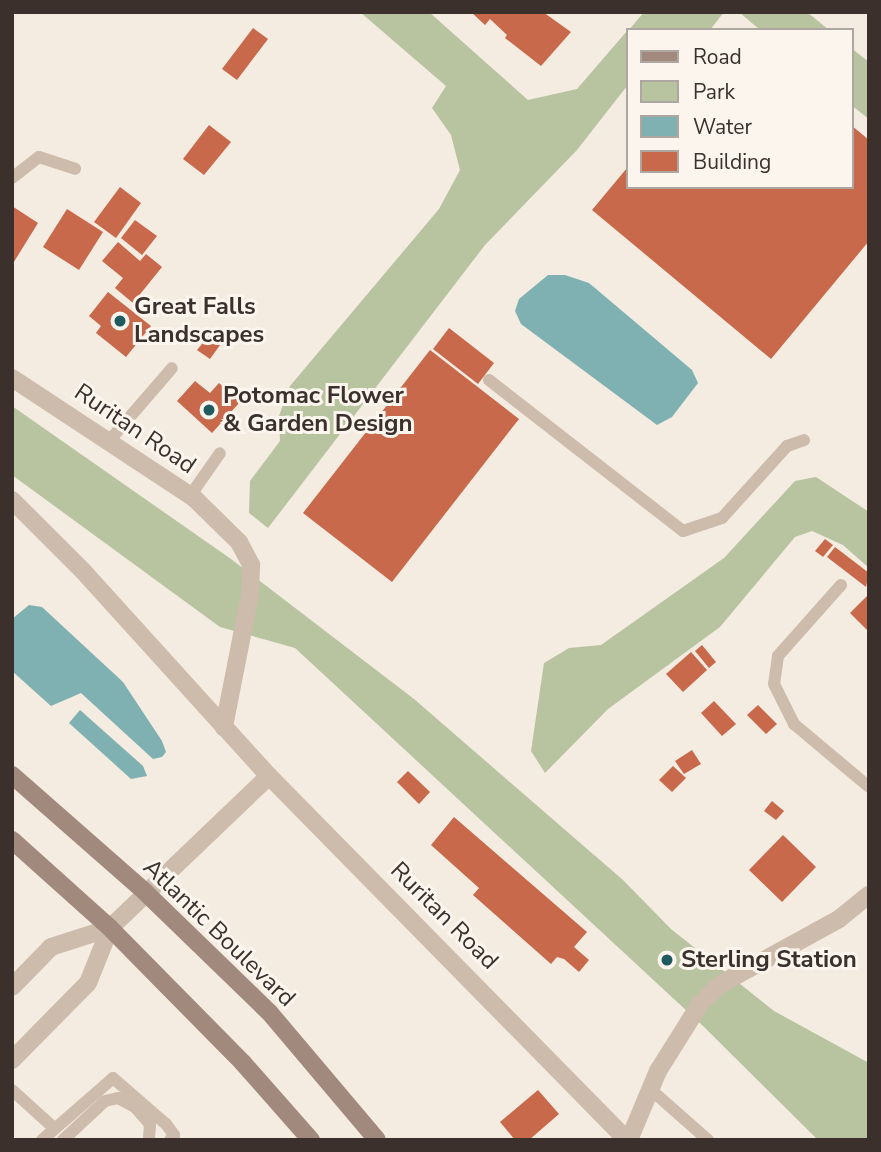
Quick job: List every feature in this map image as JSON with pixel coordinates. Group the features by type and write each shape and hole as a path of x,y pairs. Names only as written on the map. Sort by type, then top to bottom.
{"main road":[{"name":"Atlantic Boulevard","path":"12,775 145,892 269,1012 377,1140"},
{"path":"12,840 110,928 243,1063 311,1140"}],"street":[{"name":"Ruritan Road","path":"12,378 190,496 239,542 251,565 225,727"},
{"name":"Ruritan Road","path":"12,500 270,776 628,1140"},
{"path":"12,1060 88,983 110,928 270,776"},
{"path":"628,1140 649,1088 700,1004 719,985 839,919 869,895"},
{"path":"12,987 51,947 110,928"}],"lane":[{"path":"12,178 39,157 75,169"},
{"path":"109,441 172,368"},
{"path":"489,380 683,531 722,518 787,446 804,440"},
{"path":"190,496 220,453"},
{"path":"841,586 778,656 774,684 794,724 869,787"},
{"path":"42,1140 113,1077 166,1124 174,1135 170,1140"},
{"path":"649,1088 708,1140"},
{"path":"12,1090 54,1128"},
{"path":"62,1140 106,1101 118,1098 135,1107 150,1124 149,1140"}],"green space":[{"path":"360,12 429,12 528,100 577,89 626,32 626,87 577,150 485,245 268,528 249,513 250,481 280,441 279,416 290,386 439,209 460,170 451,135 432,108 446,86"},
{"path":"644,12 724,12 712,28 631,28"},
{"path":"739,12 807,12 827,28 758,28"},
{"path":"853,50 869,62 869,119 853,107"},
{"path":"12,406 231,559 414,699 623,880 671,929 774,1011 869,1063 869,1140 818,1140 702,1025 295,648 220,627 12,475"},
{"path":"816,477 869,512 869,568 843,545 812,531 795,537 720,627 608,709 545,773 531,751 544,663 569,648 601,645 724,558 795,481"}],"water":[{"path":"548,275 565,275 589,283 692,370 698,383 672,417 657,425 521,324 515,311 519,299"},
{"path":"29,605 42,607 123,682 162,741 166,752 162,757 153,759 81,693 51,706 12,671 12,619"},
{"path":"80,710 143,766 147,776 131,779 69,723"}],"building":[{"path":"471,12 543,12 571,32 541,66 505,38 507,35 490,19 485,25"},
{"path":"253,28 268,39 237,80 222,69"},
{"path":"209,125 231,142 204,175 183,159"},
{"path":"853,127 869,140 869,241 771,359 592,210 626,169 626,189 853,189"},
{"path":"120,187 141,203 116,238 94,222"},
{"path":"12,206 38,223 12,265"},
{"path":"67,209 103,232 79,270 43,247"},
{"path":"135,220 157,236 142,255 121,238"},
{"path":"118,242 140,261 146,254 162,267 133,303 115,288 123,278 102,261"},
{"name":"Great Falls Landscapes","path":"108,292 151,326 126,357 96,333 101,326 89,316"},
{"path":"449,328 494,363 478,384 433,349"},
{"path":"211,333 223,341 210,359 197,350"},
{"path":"430,350 519,419 392,582 303,513"},
{"path":"195,381 210,393 219,383 240,402 212,433 177,401"},
{"path":"825,539 833,545 823,557 815,551"},
{"path":"835,547 869,573 866,587 827,557"},
{"path":"869,594 869,632 850,613"},
{"path":"702,645 716,662 709,668 695,651"},
{"path":"691,652 707,670 683,692 666,674"},
{"path":"714,701 736,724 722,736 701,713"},
{"path":"758,705 777,724 766,734 747,715"},
{"path":"692,750 701,764 684,774 675,761"},
{"path":"673,766 686,778 672,792 659,780"},
{"path":"408,771 430,792 419,804 397,782"},
{"path":"772,801 784,811 776,820 764,811"},
{"path":"454,817 587,932 574,947 589,960 579,972 564,959 557,957 551,964 473,895 479,888 431,845"},
{"path":"783,835 816,867 782,902 749,870"},
{"path":"538,1090 559,1114 529,1140 515,1140 500,1122"}],"place":[{"name":"Great Falls Landscapes","path":"120,321"},
{"name":"Potomac Flower & Garden Design","path":"209,410"},
{"name":"Sterling Station","path":"667,960"}]}
